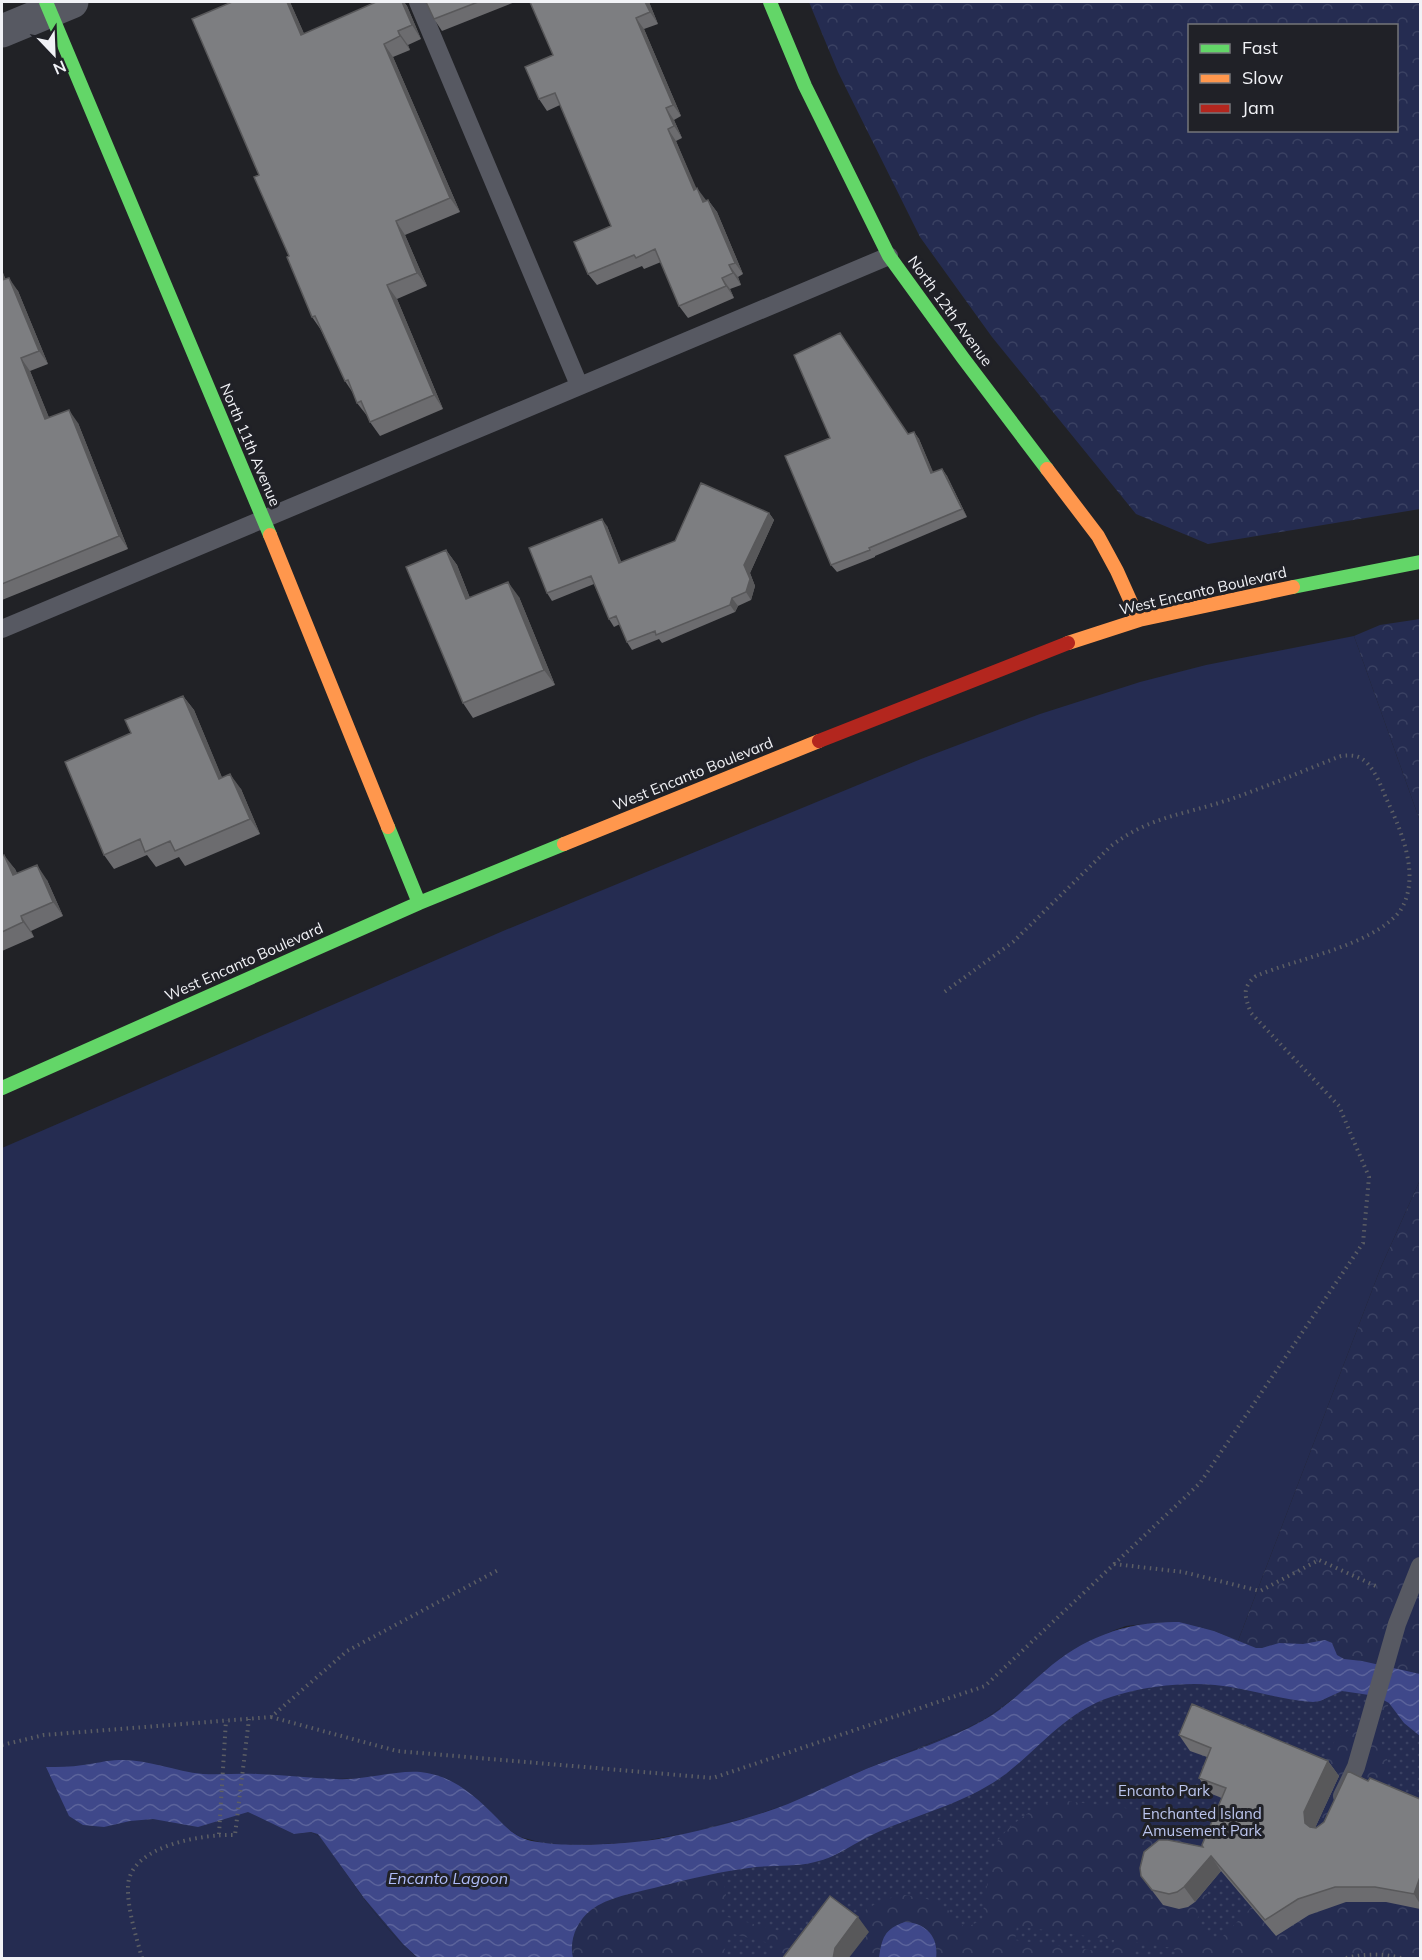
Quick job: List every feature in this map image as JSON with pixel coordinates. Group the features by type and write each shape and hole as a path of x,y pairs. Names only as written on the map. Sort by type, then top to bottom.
{"street":[{"name":"North 12th Avenue","path":"770,2 806,86 889,256 1098,536 1139,620"},
{"path":"2,31 56,5"},
{"name":"North 11th Avenue","path":"56,5 419,903"},
{"name":"West Encanto Boulevard","path":"2,1088 419,903 928,697 1076,640 1139,620 1204,605 1420,562"}],"lane":[{"path":"418,2 579,385"},
{"path":"2,629 889,256"},
{"path":"1334,1814 1356,1767 1397,1624 1420,1566"}],"path":[{"path":"2,1745 44,1735 271,1718 397,1752 713,1778 985,1686 1200,1483 1363,1244 1369,1177 1339,1106 1251,1013 1246,990 1248,983 1256,976 1368,936 1402,909 1411,882 1408,857 1400,828 1374,773 1359,757 1350,755 1341,756 1224,801 1160,819 1127,834 1111,846 1013,942 943,993"},
{"path":"1114,1564 1183,1572 1260,1591 1318,1560 1406,1600"},
{"path":"271,1718 347,1651 500,1569"},
{"path":"142,1959 129,1902 128,1883 133,1870 141,1860 180,1842 219,1834 235,1834 249,1719"},
{"path":"219,1834 226,1720"},
{"path":"1346,1959 1379,1954 1401,1959"}],"green space":[{"path":"809,2 1420,2 1420,509 1208,544 1136,514 992,337 920,237 838,72"},
{"path":"1420,619 1420,821 1354,636 1380,625"},
{"path":"1354,636 1420,821 1420,1180 1381,1267 1238,1641 1214,1631 1163,1622 1126,1626 1062,1657 1020,1694 985,1719 965,1729 754,1816 634,1843 575,1845 543,1843 520,1837 511,1831 369,1778 335,1779 279,1826 294,1834 311,1832 322,1838 390,1931 418,1958 2,1958 2,1148 503,931 921,759 1040,714 1140,682 1206,665"},
{"name":"Encanto Park","path":"1420,1180 1420,1958 418,1958 378,1916 322,1838 311,1832 294,1834 253,1813 316,1778 351,1780 421,1772 437,1775 463,1788 511,1831 530,1841 575,1845 634,1843 658,1839 754,1816 965,1729 985,1719 1020,1694 1062,1657 1112,1631 1145,1623 1179,1622 1214,1631 1238,1641 1381,1267"},
{"path":"1196,1684 1214,1684 1313,1702 1342,1691 1370,1695 1358,1725 1336,1738 1322,1768 1221,1763 1236,1804 1217,1837 1207,1818 1058,1800 1040,1806 1011,1826 996,1842 992,1850 982,1920 965,1928 948,1910 927,1899 905,1895 882,1900 862,1912 855,1921 802,1937 720,1915 726,1895 722,1872 756,1867 800,1865 829,1858 877,1832 915,1818 995,1782 1067,1720 1098,1701 1125,1693"},
{"path":"1389,1703 1420,1736 1420,1810 1380,1794 1390,1768 1378,1732"},
{"path":"1218,1866 1252,1907 1217,1942 1195,1925"},
{"path":"1017,1926 1114,1940 1112,1953 1015,1940"},
{"path":"730,1933 777,1945 767,1958 722,1958"},
{"path":"1136,1942 1172,1948 1186,1958 1134,1957"}],"water":[{"name":"Encanto Lagoon","path":"1179,1622 1214,1631 1256,1648 1279,1643 1303,1644 1325,1640 1332,1643 1337,1655 1344,1659 1420,1674 1420,1736 1404,1723 1389,1703 1376,1696 1342,1691 1313,1702 1204,1684 1168,1685 1121,1694 1087,1707 1007,1773 976,1792 876,1833 831,1857 808,1864 756,1867 692,1878 605,1902 591,1910 581,1920 573,1939 573,1958 418,1958 364,1898 318,1834 311,1832 294,1834 248,1812 198,1827 153,1819 104,1827 83,1825 69,1816 46,1767 129,1760 203,1774 347,1779 406,1772 427,1773 457,1784 474,1796 508,1829 532,1841 588,1845 646,1841 725,1824 788,1804 984,1720 1060,1659 1091,1640 1107,1633 1142,1624"},
{"path":"905,1922 919,1925 930,1932 935,1944 936,1958 879,1958 885,1935 892,1928"}],"building":[{"path":"232,2 287,2 301,35 376,2 402,2 412,25 398,31 400,36 384,44 450,198 396,221 417,273 387,285 434,395 370,422 361,401 357,403 348,380 345,381 315,316 312,317 287,257 289,256 254,177 259,175 192,19"},
{"path":"426,2 478,2 434,19"},
{"path":"530,2 645,2 650,12 636,18 673,105 666,108 674,126 668,129 694,190 697,188 703,202 708,200 735,263 729,265 733,273 722,278 726,286 679,306 655,249 588,274 574,242 611,226 555,93 539,99 525,67 553,55"},
{"path":"9,278 39,351 21,358 45,419 69,410 119,536 2,584 2,280"},
{"path":"840,333 908,434 914,432 931,473 942,469 962,509 831,565 785,456 830,438 794,355"},
{"path":"701,483 769,513 744,565 750,579 746,592 732,598 730,605 656,635 655,631 627,642 616,616 609,619 591,576 547,593 529,548 602,519 619,563 675,541"},
{"path":"446,550 466,599 508,582 544,670 463,703 406,567"},
{"path":"183,696 219,779 230,774 250,819 175,851 170,841 145,852 140,839 104,855 65,762 131,733 125,720"},
{"path":"4,855 13,875 37,865 53,902 21,916 23,922 2,932 2,856"},
{"path":"1192,1704 1328,1761 1304,1812 1305,1823 1310,1827 1316,1828 1324,1822 1348,1771 1368,1781 1370,1778 1420,1799 1420,1877 1414,1894 1375,1887 1335,1887 1298,1899 1265,1920 1211,1856 1177,1892 1169,1894 1152,1890 1141,1876 1140,1868 1144,1852 1159,1840 1203,1847 1226,1788 1199,1778 1211,1748 1179,1735"},
{"path":"830,1896 858,1917 835,1948 833,1959 782,1959"}],"traffic: fast":[{"path":"46,2 270,535"},
{"path":"770,2 805,86 889,256 1047,469"},
{"path":"1293,587 1420,562"},
{"path":"388,827 419,903"},
{"path":"2,1088 419,903 564,844"}],"traffic: slow":[{"path":"1047,469 1098,536 1139,620"},
{"path":"270,535 388,827"},
{"path":"1068,643 1139,620 1293,587"},
{"path":"564,844 819,741"}],"traffic: jam":[{"path":"819,741 1068,643"}],"park label":[{"name":"Enchanted Island Amusement Park","path":"1202,1822"}]}
